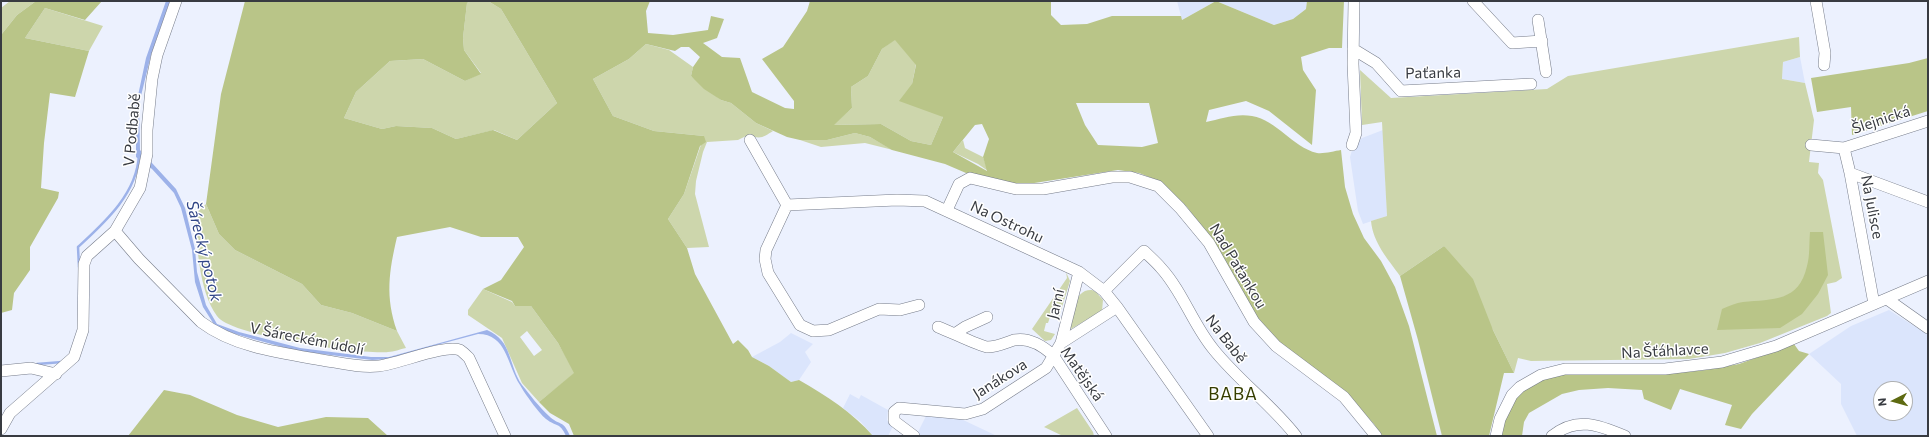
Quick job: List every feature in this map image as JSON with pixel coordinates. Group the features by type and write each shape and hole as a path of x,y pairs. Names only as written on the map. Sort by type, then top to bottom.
{"street":[{"name":"V Podbabě","path":"1,429 10,413 74,357 83,330 84,264 87,256 115,231 140,188 147,154 147,130 152,79 158,55 176,1"},
{"path":"1352,145 1356,133 1353,49 1354,1"},
{"path":"1473,1 1512,43 1542,41"},
{"path":"1816,1 1826,53 1824,65"},
{"path":"1538,20 1546,72"},
{"name":"Paťanka","path":"1353,49 1376,63 1401,91 1531,84"},
{"name":"Šlejnická","path":"1844,148 1928,121"},
{"path":"750,140 787,205 766,250 765,258 768,273 800,325 813,331 829,330 879,309 900,310 919,305"},
{"path":"1811,145 1844,148"},
{"name":"Na Julisce","path":"1844,148 1874,304"},
{"path":"1850,173 1928,202"},
{"name":"Nad Paťankou","path":"947,210 959,184 970,178 1016,189 1043,188 1112,177 1130,177 1158,186 1180,208 1209,243 1254,322 1276,346 1344,397 1376,436"},
{"name":"Na Ostrohu","path":"787,205 897,200 925,201 1079,272 1104,291 1117,307 1208,436"},
{"name":"V Šáreckém údolí","path":"115,231 201,322 212,330 243,343 295,356 356,366 379,366 443,350 459,350 469,358 505,436"},
{"name":"Na Babě","path":"1104,291 1144,251 1162,269 1179,295 1192,320 1213,349 1238,378 1285,422 1296,436"},
{"name":"Jarní","path":"1053,355 1061,343 1079,272"},
{"name":"Na Šťáhlavce","path":"1496,436 1500,419 1512,395 1520,387 1541,375 1565,369 1665,369 1722,362 1763,351 1928,281"},
{"path":"1887,299 1928,328"},
{"name":"Jarní","path":"1061,343 1117,307"},
{"path":"956,333 965,327 987,317"},
{"name":"Matějská","path":"938,327 956,333 985,347 998,346 1016,340 1030,341 1044,347 1053,355 1106,436"},
{"name":"Janákova","path":"914,436 894,421 894,412 899,408 965,414 975,412 1046,368 1053,355"},
{"path":"1,372 31,368 56,374"},
{"path":"1552,436 1563,428 1585,424 1601,426 1625,436"}],"shaded area":[{"path":"1177,1 1216,1 1182,20"},
{"path":"1216,1 1307,1 1306,9 1293,19 1274,25"},
{"path":"1800,57 1805,83 1782,79 1783,62"},
{"path":"1383,130 1387,216 1363,224 1358,211 1350,157 1353,147 1362,138"},
{"path":"1889,310 1928,335 1928,436 1857,436 1841,404 1841,384 1809,354 1851,326"},
{"path":"791,333 813,344 805,352 811,362 799,380 791,382 769,366 752,357 780,342"},
{"path":"850,394 859,399 861,395 888,410 887,420 893,426 888,436 873,436 861,422 843,408"},
{"path":"926,416 959,418 997,436 916,436"}],"green space":[{"path":"10,1 36,1 17,15 1,35 1,8"},
{"path":"36,1 102,1 85,20 45,8 25,38 89,51 75,97 50,93 44,143 41,188 59,192 58,198 30,247 30,270 14,293 12,310 1,313 1,35 17,15"},
{"path":"245,1 471,1 467,3 463,38 464,50 481,74 465,81 423,59 390,61 356,92 344,118 382,129 396,126 432,128 456,139 493,130 517,140 557,103 501,9 488,1 650,1 646,11 648,33 673,35 708,30 711,16 724,19 717,38 703,43 722,57 740,58 752,92 785,108 794,109 794,101 762,59 783,47 807,11 810,1 1051,1 1051,15 1061,25 1087,24 1112,16 1181,16 1182,20 1216,1 1274,25 1293,19 1306,9 1307,1 1344,1 1342,48 1329,48 1301,57 1303,70 1316,90 1312,145 1269,111 1246,101 1209,110 1206,122 1234,116 1252,116 1261,118 1308,150 1317,153 1326,153 1341,150 1345,187 1353,214 1364,238 1381,261 1395,287 1409,326 1437,436 1382,436 1374,424 1346,393 1283,346 1258,318 1212,241 1187,207 1159,181 1139,173 1118,170 1015,186 980,179 945,164 892,150 870,137 855,133 827,140 800,140 787,137 756,123 731,103 721,100 704,89 691,76 693,67 700,57 689,47 681,47 675,51 646,44 629,59 593,79 613,116 654,131 704,136 706,142 700,146 684,194 668,219 687,248 695,274 733,344 738,340 748,350 752,357 769,366 791,382 799,380 829,398 857,419 873,436 574,436 569,424 550,413 539,402 574,373 558,343 531,306 515,306 512,301 483,289 501,280 524,247 518,237 481,237 450,227 397,237 390,273 390,295 393,319 397,331 352,313 321,305 302,284 235,250 219,234 206,204 221,94","holes":["895,40 916,65 912,84 899,101 943,117 931,145 911,141 881,124 834,125 852,108 851,87 868,76 882,49","1076,103 1149,103 1158,143 1142,147 1098,145 1085,125","982,124 989,139 983,157 987,171 953,152 975,125"]},
{"path":"471,1 488,1 501,9 557,103 517,140 494,130 456,139 432,128 396,126 382,129 344,118 356,92 390,61 423,59 465,81 481,73 464,50 463,38 467,3"},
{"path":"45,8 103,26 89,51 25,38"},
{"path":"1799,37 1800,57 1783,62 1782,79 1805,83 1814,120 1809,162 1819,163 1818,173 1823,180 1842,278 1836,282 1827,284 1831,313 1827,316 1760,343 1725,353 1689,359 1531,361 1518,358 1514,373 1493,330 1444,246 1400,276 1378,244 1372,229 1371,221 1387,216 1382,122 1362,125 1360,70 1391,98 1547,89 1568,76"},
{"path":"895,39 916,64 912,84 943,117 931,145 911,141 881,124 833,125 852,108 851,87 868,76 882,49"},
{"path":"646,44 669,50 693,67 691,76 721,100 731,103 756,123 773,131 762,137 756,137 750,134 738,140 707,142 696,181 695,194 709,247 687,248 668,219 684,194 704,136 654,131 613,116 593,79 629,59"},
{"path":"1928,58 1928,111 1852,135 1851,107 1817,112 1811,78 1909,63"},
{"path":"855,133 870,137 893,150 865,143 821,147 800,140 827,140"},
{"path":"963,140 965,148 983,157 988,171 978,164 953,152"},
{"path":"206,204 219,234 235,250 302,284 321,305 352,313 397,331 406,348 390,352 374,352 298,343 246,330 227,323 217,316 206,293 202,280 194,215"},
{"path":"1810,232 1823,232 1828,275 1818,294 1802,314 1780,328 1717,330 1722,309 1740,302 1774,299 1791,292 1798,286 1803,278 1808,262"},
{"path":"1444,246 1473,279 1493,330 1514,373 1504,373 1489,436 1442,436 1400,276"},
{"path":"1066,272 1070,281 1058,320 1050,317 1048,323 1046,323 1044,331 1055,334 1051,340 1045,341 1032,329 1067,278"},
{"path":"483,289 512,302 515,306 531,306 558,343 575,373 539,402 522,383 502,338 468,315 468,310","holes":["527,331 542,350 534,356 520,337"]},
{"path":"1092,290 1096,292 1103,300 1102,311 1071,329 1073,310 1077,298 1086,291"},
{"path":"1794,344 1799,351 1809,354 1752,414 1741,429 1725,425 1732,405 1680,389 1671,410 1644,399 1642,390 1608,388 1579,390 1562,394 1529,413 1524,422 1522,436 1501,436 1505,421 1516,398 1523,391 1543,380 1566,374 1666,374 1706,370 1739,364"},
{"path":"164,390 190,395 237,415 278,427 326,417 368,418 388,436 128,436"},
{"path":"1077,408 1093,432 1094,436 1063,436 1044,427"}],"water":[{"path":"166,1 170,1 151,55 139,104 140,150 176,189 185,208 195,249 197,272 206,305 217,324 239,332 300,348 371,357 389,357 487,330 501,340 506,347 514,370 522,385 552,419 561,423 565,427 570,436 566,436 560,427 546,419 536,408 520,385 501,345 488,335 478,334 390,359 372,360 297,351 235,334 215,326 203,307 195,282 192,250 181,208 174,193 152,169 136,157 136,105 146,58"}],"waterway":[{"path":"79,267 78,247 108,218 126,195 137,169 139,155"},
{"path":"37,364 62,362"}],"district":[{"name":"BABA","path":"1233,394"}],"water label":[{"name":"Šárecký potok","path":"204,251"}]}
